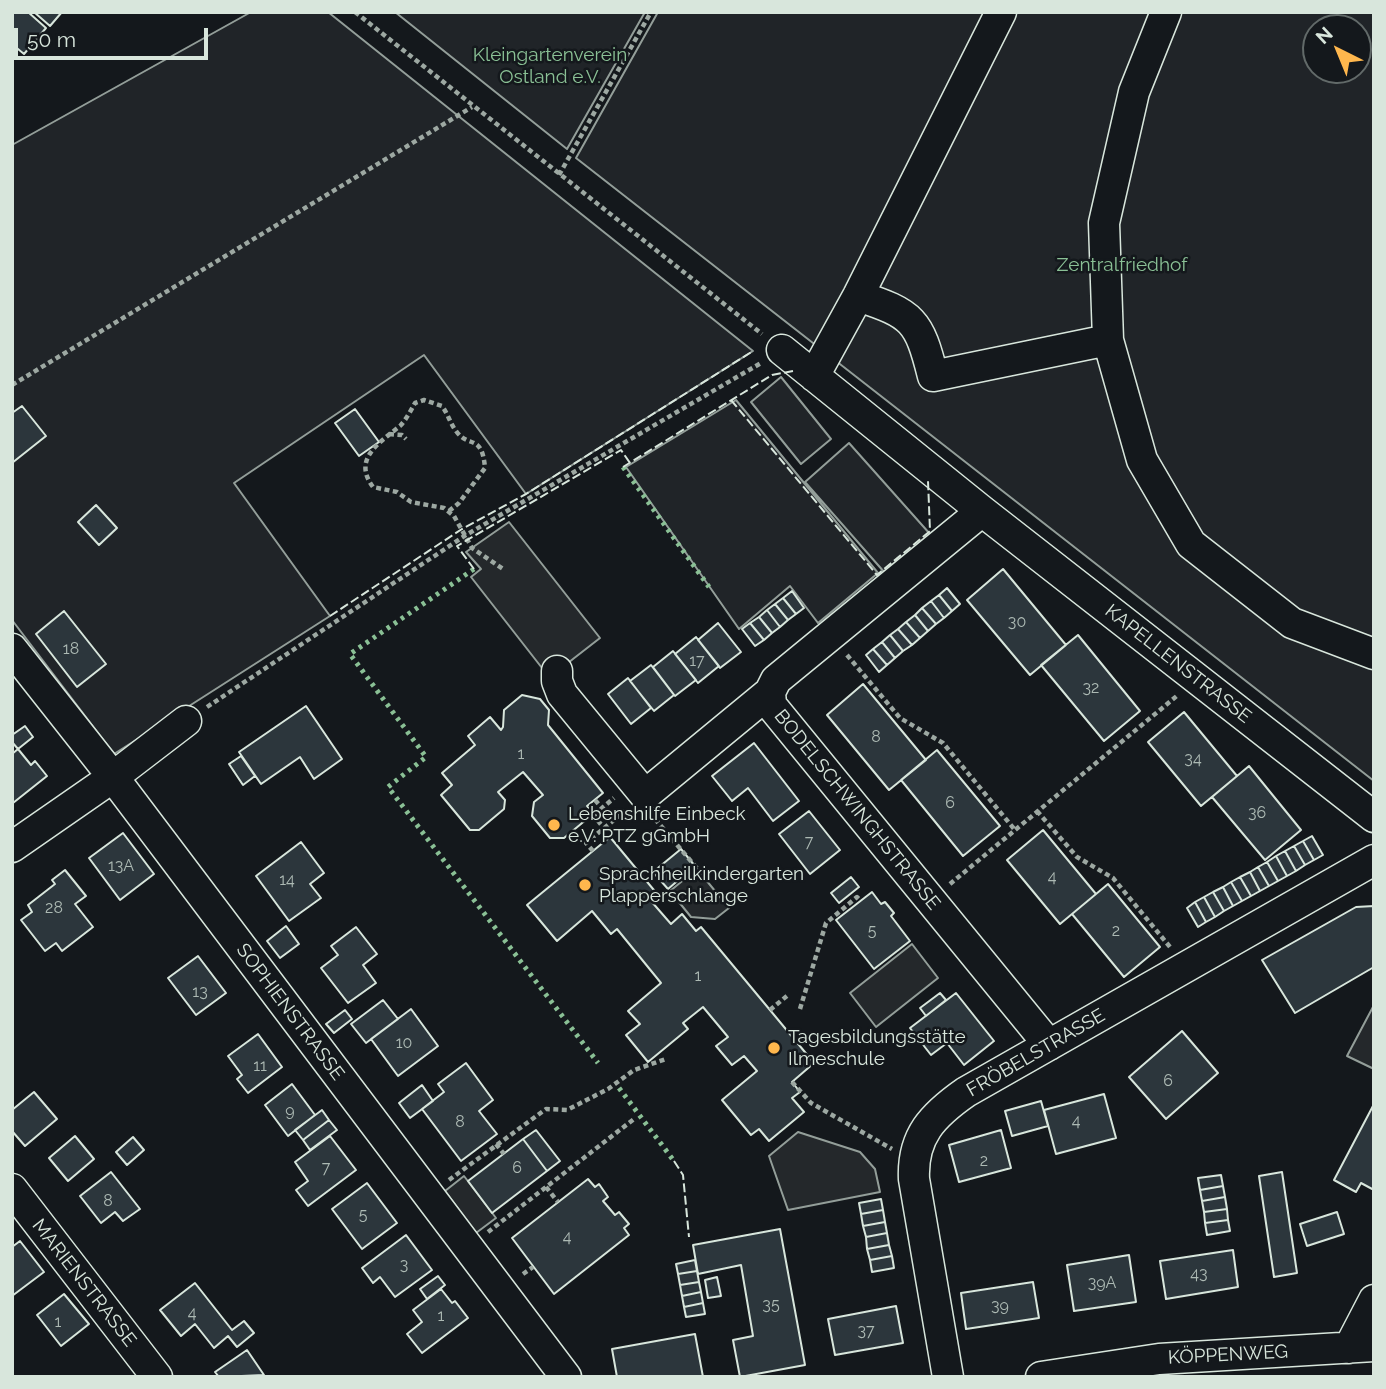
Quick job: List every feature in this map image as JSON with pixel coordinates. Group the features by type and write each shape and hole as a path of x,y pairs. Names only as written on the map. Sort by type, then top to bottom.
{"street":[{"path":"814,376 858,296 1000,12"},
{"path":"1166,12 1134,92 1104,223 1108,340 1142,460 1191,544 1292,622 1374,653"},
{"path":"858,296 893,307 912,320 925,342 933,376 1108,340"},
{"name":"KAPELLENSTRASSE","path":"782,350 982,511 1374,817"},
{"name":"BODELSCHWINGHSTRASSE","path":"982,511 776,680 770,692 771,705 1049,1045"},
{"name":"SOPHIENSTRASSE","path":"12,649 113,777 566,1377"},
{"path":"557,671 557,681 562,694 642,797 770,692"},
{"path":"12,847 113,777 186,721"},
{"name":"FRÖBELSTRASSE","path":"948,1377 914,1179 915,1154 926,1128 947,1106 966,1092 1374,860"},
{"name":"MARIENSTRASSE","path":"12,1189 157,1377"},
{"path":"1362,1347 1374,1300"},
{"name":"KÖPPENWEG","path":"1041,1377 1159,1359 1362,1347"}],"path":[{"path":"186,721 466,535 782,350 355,12"},
{"path":"559,175 651,12"},
{"path":"12,386 472,107"},
{"path":"449,511 459,503 485,468 483,452 476,443 457,434 442,406 424,400 415,402 402,424 367,456 364,470 366,478 373,487 397,492 411,502 438,505 449,511 472,548 503,569"},
{"path":"388,434 402,435 406,439"},
{"path":"830,635 900,718 943,743 1015,830"},
{"path":"931,900 1197,680"},
{"path":"593,851 586,843 642,797 701,873 691,881"},
{"path":"602,808 594,816 604,828"},
{"path":"1037,811 1077,856 1114,878 1187,966"},
{"path":"800,1009 826,923 857,897 860,901"},
{"path":"770,1010 788,995"},
{"path":"429,1196 546,1109 567,1110 608,1089 634,1070 666,1059"},
{"path":"792,1082 811,1103 897,1152"},
{"path":"468,1248 634,1119"},
{"path":"496,1144 504,1154"},
{"path":"546,1187 558,1202"}],"green space":[{"path":"251,12 328,12 753,351 526,494 424,355 234,483 330,616 114,754 12,620 12,145"},
{"name":"Kleingartenverein Ostland e.V.","path":"395,12 645,12 567,149"},
{"name":"Zentralfriedhof","path":"658,12 1374,12 1374,781 576,158"},
{"path":"781,377 831,439 801,464 751,402"},
{"path":"736,400 878,573 818,623 790,586 739,629 626,467"},
{"path":"849,443 930,534 885,573 805,482"}],"shaded area":[{"path":"509,522 600,638 564,666 542,668 471,577 481,569 466,552"},
{"path":"697,869 729,908 715,919 691,917 670,891"},
{"path":"912,944 938,978 876,1027 850,993"},
{"path":"1374,1005 1374,1069 1347,1056"},
{"path":"798,1132 860,1152 875,1169 880,1192 788,1210 769,1156"},
{"path":"464,1176 496,1218 476,1233 445,1191"}],"building":[{"path":"13,12 28,12 46,28 24,54 12,44"},
{"path":"34,12 62,12 50,26"},
{"path":"22,406 46,436 12,463 12,413"},
{"path":"355,409 379,442 359,456 335,423"},
{"path":"96,505 117,528 99,545 78,522"},
{"path":"1003,569 1066,645 1030,675 967,600"},
{"path":"947,588 960,604 952,611 939,595"},
{"path":"792,591 804,608 796,614 783,598"},
{"path":"939,595 952,611 944,618 931,601"},
{"path":"783,598 796,614 788,620 775,604"},
{"path":"931,601 944,618 936,624 922,608"},
{"path":"775,604 788,620 780,627 767,610"},
{"path":"922,608 936,624 928,631 915,615"},
{"path":"767,610 780,627 772,633 759,617"},
{"path":"64,611 106,664 77,687 36,634"},
{"path":"915,615 928,631 920,638 906,622"},
{"path":"759,617 772,633 764,640 750,623"},
{"path":"906,622 920,638 912,645 898,629"},
{"path":"718,623 741,652 720,668 698,640"},
{"path":"750,623 764,640 755,646 742,629"},
{"path":"898,629 912,645 903,651 890,635"},
{"path":"890,635 903,651 895,658 882,642"},
{"path":"1078,635 1140,711 1104,741 1041,665"},
{"path":"696,637 719,666 698,683 675,654"},
{"path":"882,642 895,658 887,665 873,649"},
{"path":"873,649 887,665 879,672 866,655"},
{"path":"673,651 696,680 675,696 653,667"},
{"path":"651,665 674,695 654,711 630,681"},
{"path":"628,678 651,708 631,724 608,694"},
{"path":"863,684 926,760 889,790 827,715"},
{"path":"522,695 540,699 549,710 548,725 603,793 587,806 593,814 564,838 550,838 532,816 534,802 543,795 523,772 498,792 505,800 504,809 479,830 470,830 441,795 452,785 442,773 475,745 468,736 490,717 501,730 504,710"},
{"path":"306,706 342,759 314,779 300,757 261,784 239,752"},
{"path":"1184,712 1237,776 1201,806 1148,742"},
{"path":"25,726 33,737 18,749 12,742 12,735"},
{"path":"754,743 799,801 773,821 748,788 732,801 712,776"},
{"path":"18,749 31,765 35,761 47,776 13,803 12,754"},
{"path":"937,750 1000,826 963,856 901,780"},
{"path":"241,756 255,776 243,785 229,764"},
{"path":"1249,766 1301,830 1265,860 1212,797"},
{"path":"809,811 840,850 810,874 779,834"},
{"path":"1043,830 1096,894 1060,924 1007,860"},
{"path":"123,833 154,874 120,900 89,858"},
{"path":"1312,836 1323,855 1314,860 1303,841"},
{"path":"610,837 658,895 651,901 671,924 682,914 696,931 701,927 814,1063 792,1082 800,1092 792,1098 804,1112 769,1141 759,1129 751,1135 722,1100 757,1071 744,1056 732,1065 716,1046 728,1037 703,1007 683,1023 688,1029 648,1062 626,1035 640,1024 628,1011 661,983 617,929 611,934 592,911 557,941 527,905"},
{"path":"1303,841 1314,860 1305,865 1294,846"},
{"path":"301,842 324,873 310,884 321,898 289,921 256,876"},
{"path":"1294,846 1305,865 1296,871 1285,851"},
{"path":"681,849 695,866 668,889 653,872"},
{"path":"1285,851 1296,871 1287,876 1276,856"},
{"path":"1276,856 1287,876 1278,881 1267,862"},
{"path":"1267,862 1278,881 1269,886 1258,867"},
{"path":"1258,867 1269,886 1260,891 1250,872"},
{"path":"65,870 86,896 75,904 93,927 62,951 56,943 45,951 21,920 32,912 28,905 55,884 52,880"},
{"path":"1250,872 1260,891 1251,896 1240,877"},
{"path":"851,877 859,887 839,903 831,893"},
{"path":"1240,877 1251,896 1242,901 1231,882"},
{"path":"1231,882 1242,901 1233,906 1223,887"},
{"path":"1108,884 1160,947 1124,977 1072,914"},
{"path":"1223,887 1233,906 1224,911 1213,892"},
{"path":"872,892 881,904 885,902 894,913 891,916 910,941 874,969 836,920"},
{"path":"1213,892 1224,911 1215,917 1204,897"},
{"path":"1204,897 1215,917 1206,922 1195,902"},
{"path":"1195,902 1206,922 1198,927 1187,908"},
{"path":"1374,906 1374,967 1295,1013 1262,960 1356,907"},
{"path":"286,926 299,944 280,958 267,941"},
{"path":"356,927 377,954 363,965 376,983 348,1003 321,968 338,955 331,946"},
{"path":"198,956 226,993 196,1015 168,978"},
{"path":"940,993 946,1000 926,1016 920,1008"},
{"path":"956,993 994,1041 964,1065 947,1043 931,1055 910,1028"},
{"path":"383,1000 398,1019 366,1043 351,1024"},
{"path":"411,1009 438,1046 398,1076 371,1039"},
{"path":"345,1010 352,1019 334,1033 326,1024"},
{"path":"1182,1031 1218,1073 1166,1119 1129,1077"},
{"path":"258,1034 282,1067 248,1093 237,1079 242,1075 228,1056"},
{"path":"466,1063 493,1100 479,1111 497,1134 461,1161 422,1109 444,1092 438,1084"},
{"path":"292,1084 315,1115 288,1136 265,1105"},
{"path":"422,1085 433,1101 410,1118 399,1103"},
{"path":"34,1092 57,1119 25,1146 12,1131 12,1110"},
{"path":"1104,1094 1116,1138 1056,1154 1044,1110"},
{"path":"1041,1101 1048,1126 1012,1136 1005,1111"},
{"path":"1374,1104 1374,1190 1361,1183 1356,1192 1334,1180"},
{"path":"322,1110 329,1120 303,1140 295,1130"},
{"path":"329,1120 337,1130 310,1150 303,1140"},
{"path":"536,1130 560,1161 547,1171 523,1139"},
{"path":"1001,1130 1011,1168 959,1182 949,1145"},
{"path":"75,1136 94,1159 68,1181 49,1158"},
{"path":"330,1136 356,1170 308,1206 296,1190 308,1181 295,1162"},
{"path":"133,1137 144,1150 127,1165 116,1152"},
{"path":"523,1139 547,1171 492,1213 468,1181"},
{"path":"111,1172 140,1209 123,1221 115,1212 101,1223 80,1196"},
{"path":"1282,1172 1297,1273 1274,1277 1259,1176"},
{"path":"1221,1175 1223,1186 1200,1190 1198,1178"},
{"path":"588,1179 595,1187 599,1184 608,1197 603,1201 615,1215 619,1212 629,1224 624,1228 629,1235 554,1294 512,1238"},
{"path":"367,1183 397,1223 362,1249 332,1209"},
{"path":"1223,1186 1225,1197 1202,1201 1200,1190"},
{"path":"1225,1197 1227,1209 1204,1212 1202,1201"},
{"path":"881,1199 883,1210 861,1214 859,1203"},
{"path":"1227,1209 1228,1220 1205,1223 1204,1212"},
{"path":"883,1210 885,1222 863,1226 861,1214"},
{"path":"1337,1212 1344,1234 1307,1246 1300,1224"},
{"path":"1228,1220 1230,1231 1207,1235 1205,1223"},
{"path":"885,1222 887,1233 866,1237 863,1226"},
{"path":"780,1229 805,1365 740,1377 733,1340 753,1336 741,1265 698,1274 693,1245"},
{"path":"887,1233 889,1245 867,1249 866,1237"},
{"path":"406,1235 432,1270 395,1297 380,1277 373,1283 362,1268"},
{"path":"20,1241 44,1272 12,1296 12,1247"},
{"path":"889,1245 892,1256 870,1260 867,1249"},
{"path":"1233,1250 1238,1287 1166,1299 1160,1261"},
{"path":"1129,1255 1136,1302 1074,1311 1067,1265"},
{"path":"892,1256 894,1268 872,1272 870,1260"},
{"path":"695,1260 697,1271 678,1274 676,1264"},
{"path":"697,1271 699,1282 680,1285 678,1274"},
{"path":"438,1276 445,1285 427,1299 420,1289"},
{"path":"717,1277 721,1296 708,1298 705,1280"},
{"path":"699,1282 701,1292 682,1296 680,1285"},
{"path":"1033,1282 1039,1318 966,1329 961,1293"},
{"path":"195,1283 232,1330 244,1321 254,1333 237,1347 228,1336 214,1348 195,1324 181,1336 160,1310"},
{"path":"441,1289 468,1318 422,1353 407,1334 422,1322 413,1310"},
{"path":"701,1292 703,1303 684,1307 682,1296"},
{"path":"64,1294 89,1324 61,1346 37,1315"},
{"path":"703,1303 705,1314 686,1317 684,1307"},
{"path":"896,1306 903,1343 835,1355 828,1319"},
{"path":"695,1334 703,1377 617,1377 612,1349"},
{"path":"247,1350 264,1375 219,1377 215,1372"}],"hedge":[{"path":"623,467 709,587"},
{"path":"474,569 350,654 426,757 388,787 598,1063"},
{"path":"619,1088 674,1161"}],"fence":[{"path":"330,616 462,529 526,494 753,351"},
{"path":"623,467 772,375 793,371"},
{"path":"731,400 877,575 930,531 928,481"},
{"path":"474,569 457,546 621,450 630,463"},
{"path":"674,1161 683,1175 689,1237"}],"place":[{"name":"Lebenshilfe Einbeck e.V. PTZ gGmbH","path":"554,825"},
{"name":"Sprachheilkindergarten Plapperschlange","path":"585,885"},
{"name":"Tagesbildungsstätte Ilmeschule","path":"774,1048"}]}
